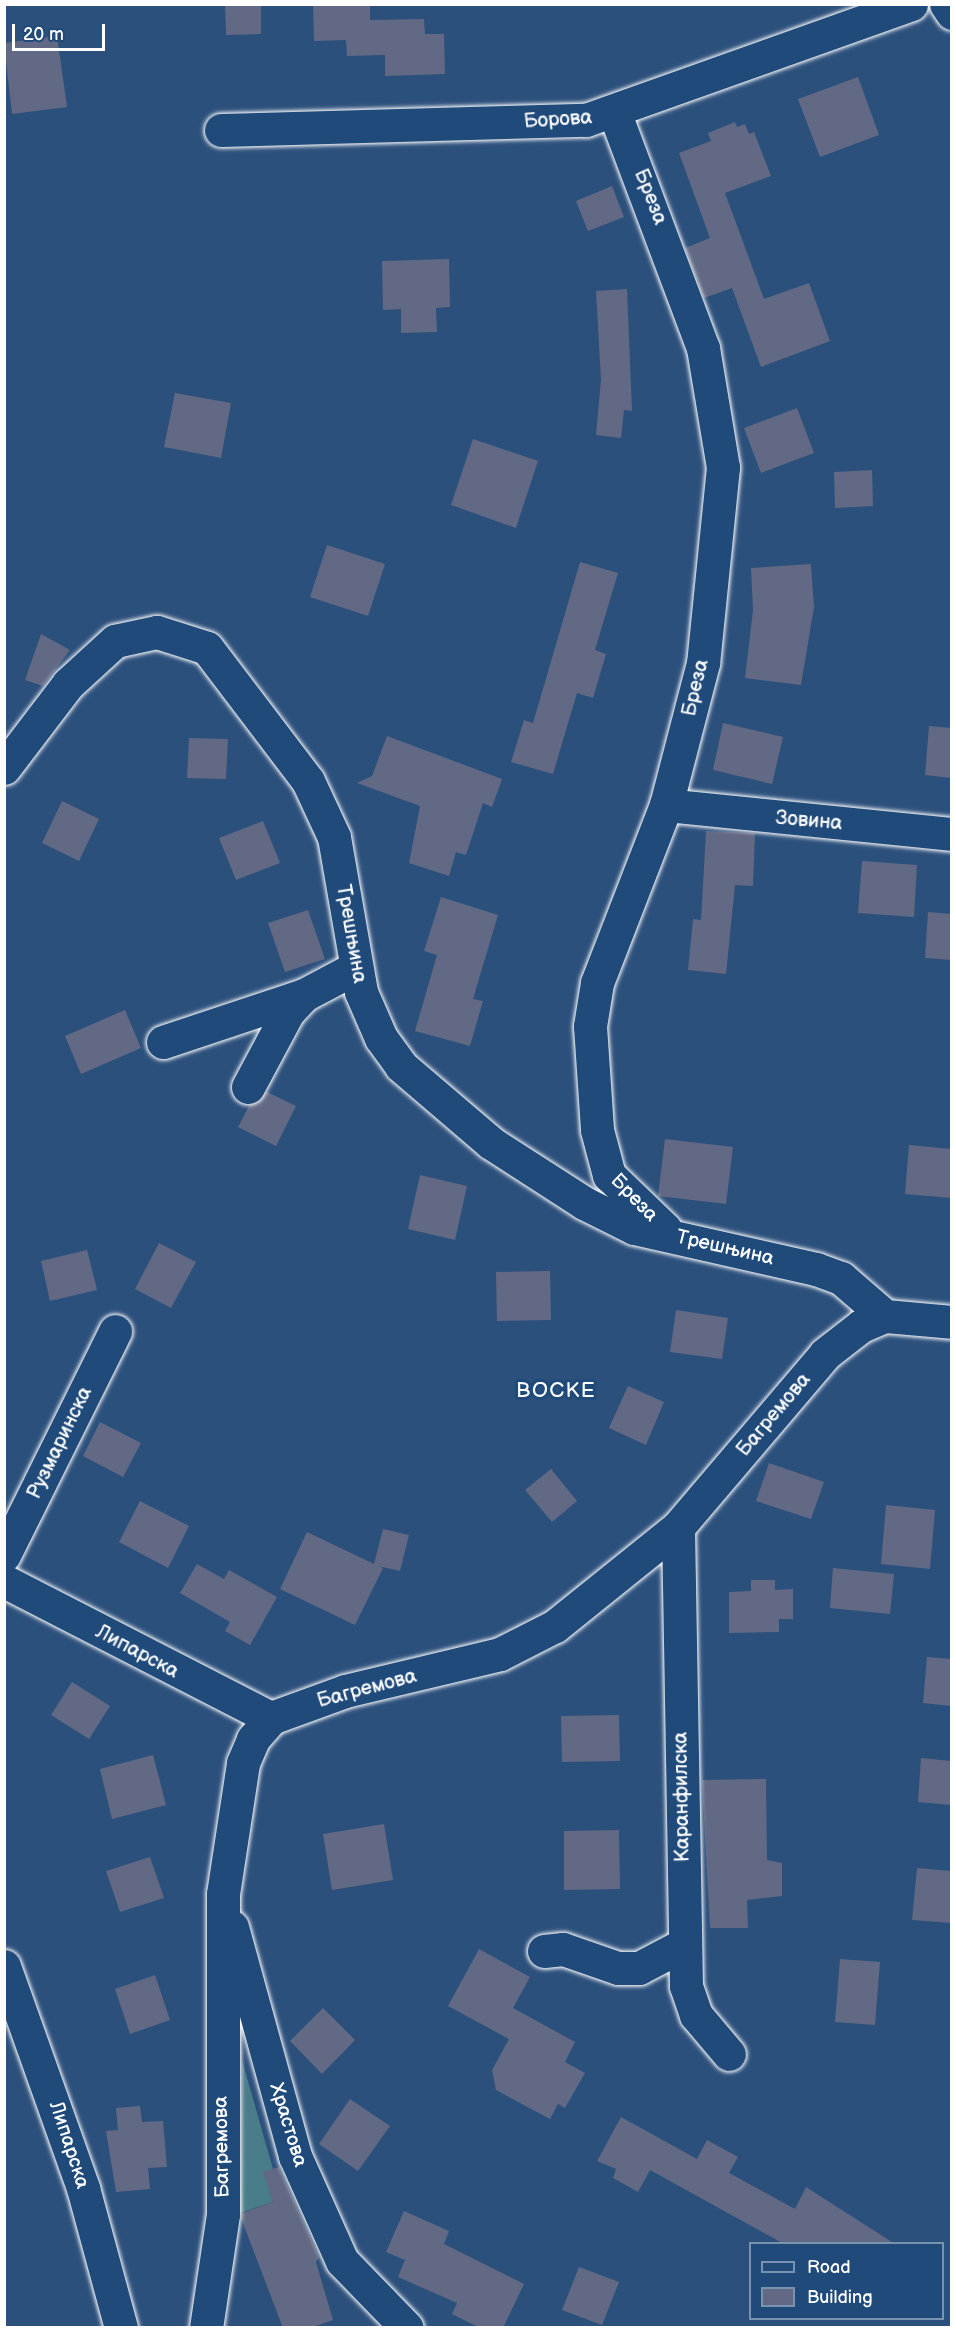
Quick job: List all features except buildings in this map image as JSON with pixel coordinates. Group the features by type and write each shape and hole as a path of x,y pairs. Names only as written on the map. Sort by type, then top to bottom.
{"street":[{"name":"Борова","path":"221,130 586,120 615,114 911,4"},
{"path":"946,4 951,13"},
{"name":"Бреза","path":"615,114 702,348 723,466 704,663 666,806 597,983 590,1026 597,1130 609,1174 673,1236"},
{"name":"Трешњина","path":"4,768 68,684 115,641 157,632 207,648 308,781 334,837 355,968 381,1038 429,1092 535,1174 634,1227 841,1278 885,1316"},
{"name":"Зовина","path":"666,806 951,834"},
{"path":"163,1042 304,994 355,968"},
{"path":"248,1087 304,994"},
{"name":"Багремова","path":"206,2328 223,2214 223,1894 243,1763 253,1739 272,1718 345,1691 500,1654 555,1626 678,1527 825,1354 861,1326 885,1316 951,1322"},
{"name":"Рузмаринска","path":"4,1555 115,1331"},
{"name":"Каранфилска","path":"678,1527 686,1986 696,2015 729,2054"},
{"name":"Липарска","path":"4,1581 272,1718"},
{"name":"Храстова","path":"223,1894 295,2156 342,2260 406,2328"},
{"path":"544,1951 563,1949 618,1968 639,1968 685,1944"},
{"name":"Липарска","path":"9,1985 83,2188 121,2328"}],"green space":[{"path":"242,2060 273,2169 264,2172 273,2202 240,2213"}],"district":[{"name":"BOCKE","path":"556,1391"}]}
